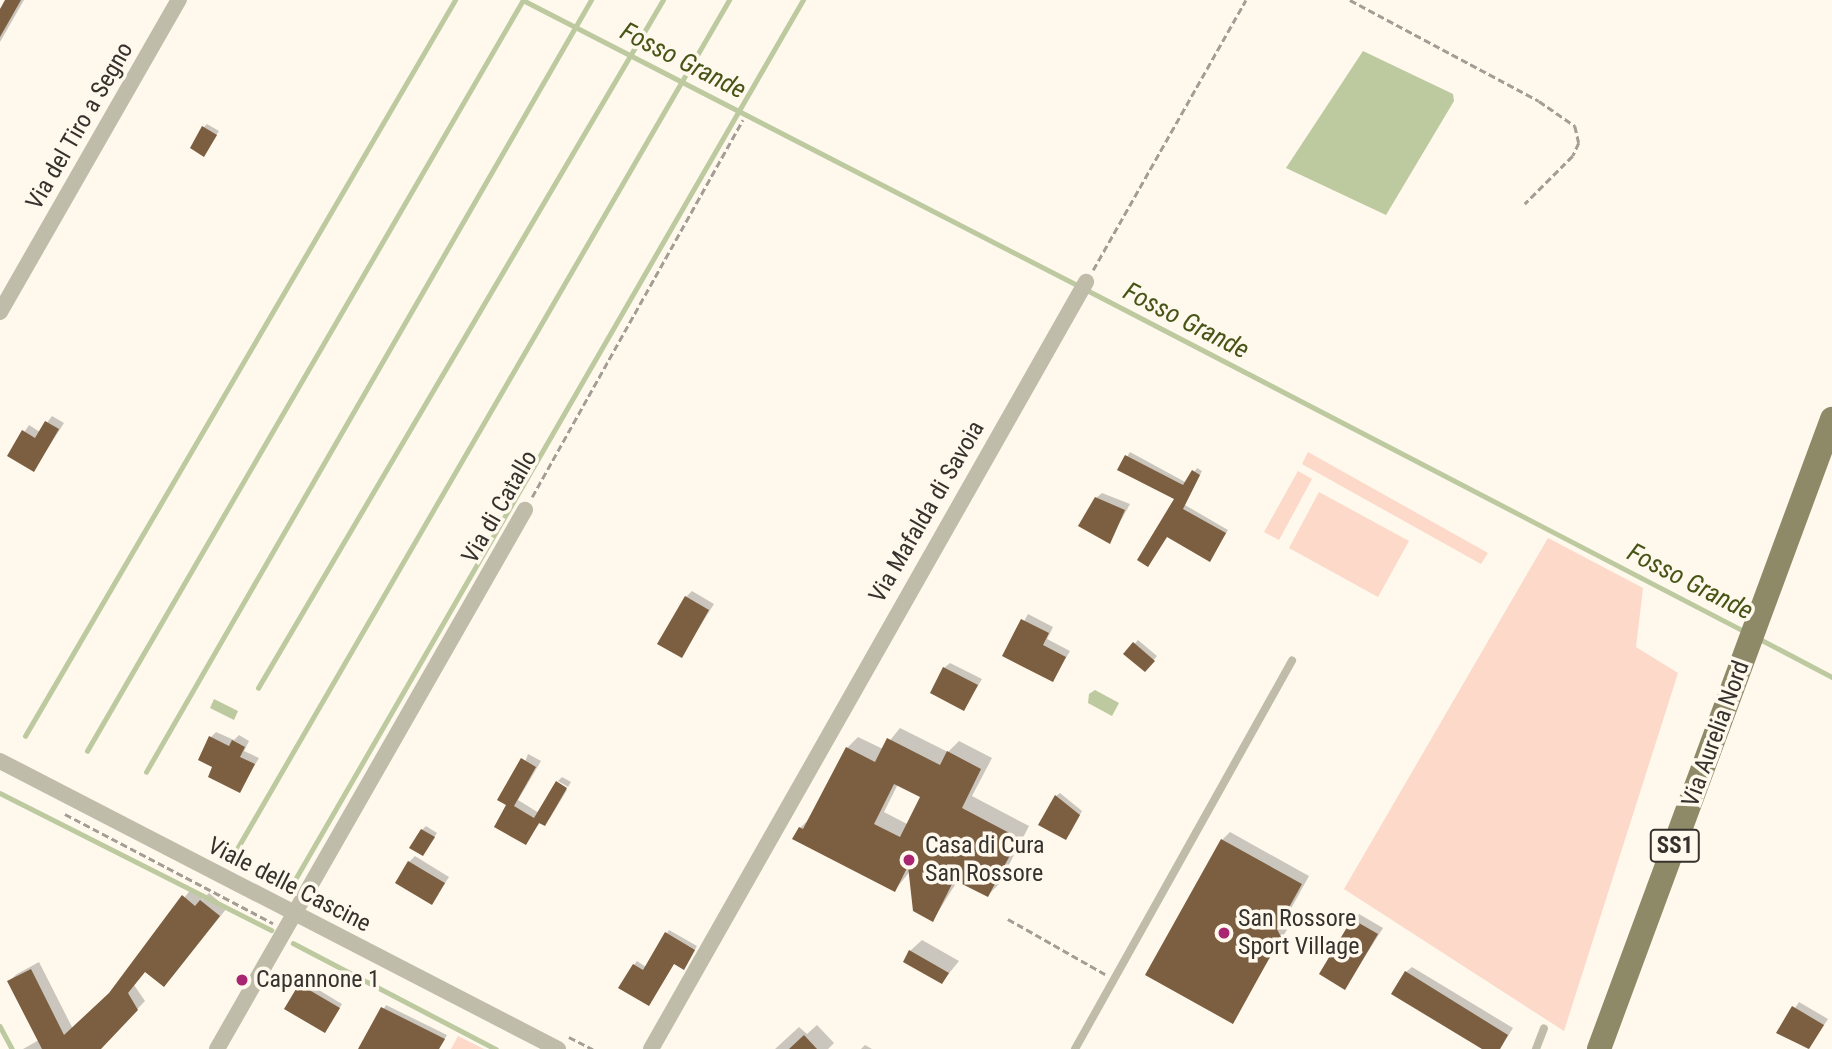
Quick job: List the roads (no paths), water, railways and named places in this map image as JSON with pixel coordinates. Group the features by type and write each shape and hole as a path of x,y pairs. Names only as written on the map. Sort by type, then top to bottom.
{"main road":[{"name":"Via Aurelia Nord","path":"1599,1049 1832,419"}],"street":[{"name":"Via del Tiro a Segno","path":"0,312 179,0"},
{"name":"Via Mafalda di Savoia","path":"651,1049 1083,288"},
{"name":"Via di Catallo","path":"218,1049 525,510"},
{"name":"Viale delle Cascine","path":"0,761 558,1049"}],"lane":[{"path":"1074,1049 1292,661"},
{"path":"1536,1049 1544,1028"}],"waterway":[{"path":"25,736 455,0"},
{"name":"Fosso Grande","path":"523,0 1079,286"},
{"path":"87,751 523,0"},
{"path":"146,772 591,0"},
{"path":"258,688 663,0"},
{"path":"234,854 729,0"},
{"path":"296,878 803,0"},
{"name":"Fosso Grande","path":"1087,290 1744,631"},
{"name":"Fosso Grande","path":"1758,638 1832,677"},
{"path":"0,793 271,930"},
{"path":"293,943 496,1049"},
{"path":"0,1026 12,1049"}],"place":[{"name":"Casa di Cura San Rossore","path":"909,860"},
{"name":"San Rossore Sport Village","path":"1224,933"},
{"name":"Capannone 1","path":"242,980"}]}
